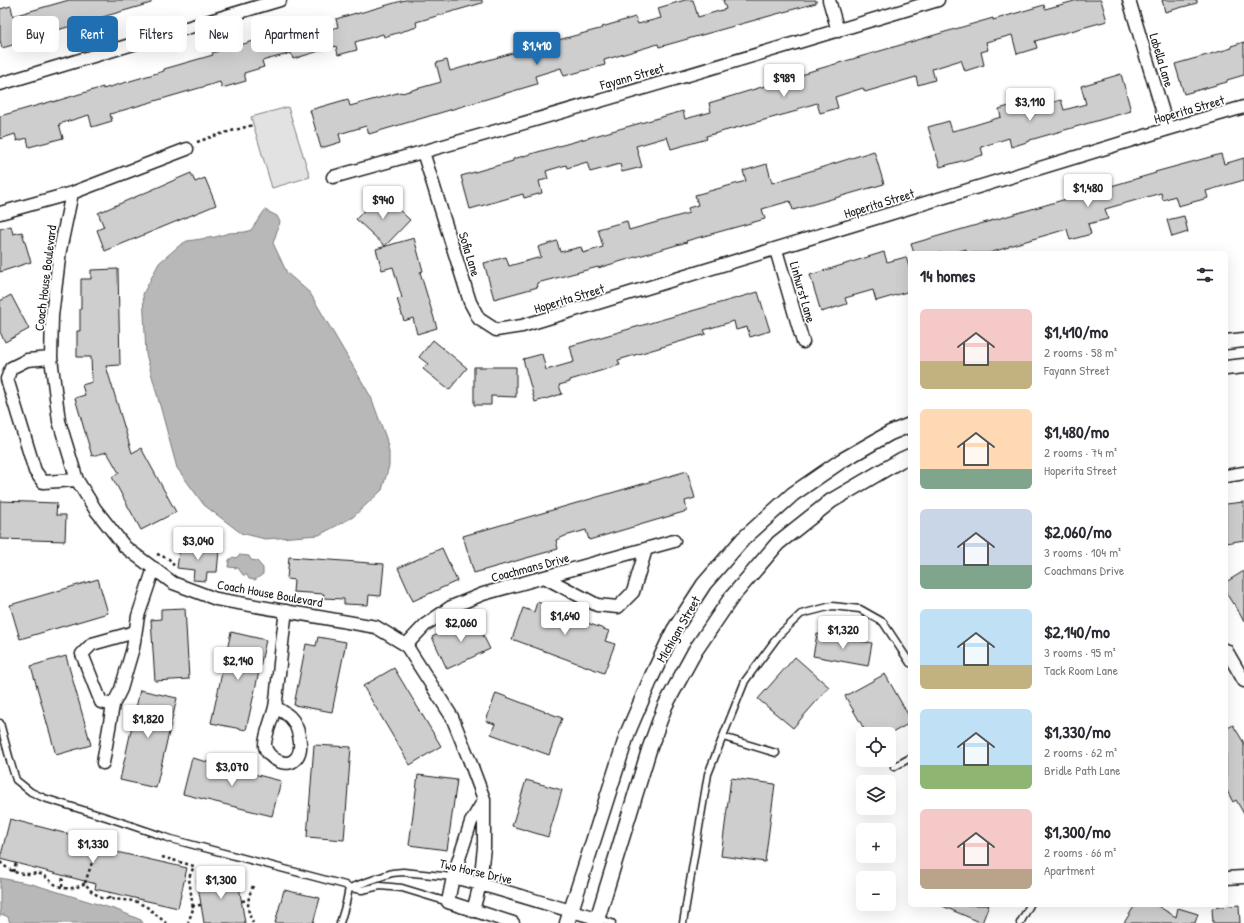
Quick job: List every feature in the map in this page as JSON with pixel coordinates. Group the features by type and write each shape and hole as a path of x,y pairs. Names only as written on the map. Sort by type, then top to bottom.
{"street":[{"path":"0,84 280,0"},
{"path":"829,0 838,31"},
{"name":"Fayann Street","path":"333,177 838,31 938,0"},
{"name":"Labella Lane","path":"1129,0 1168,129"},
{"name":"Hoperita Street","path":"522,326 1244,107"},
{"path":"0,213 72,193 187,149"},
{"name":"Sofia Lane","path":"423,152 470,302 479,319 496,330 522,326"},
{"name":"Coach House Boulevard","path":"72,193 60,250 52,316 51,358 59,422 77,480 95,509 125,547 173,583 216,599 376,627 406,645 452,717 484,799 484,847 480,884 473,911"},
{"name":"Linhurst Lane","path":"776,250 803,342"},
{"path":"1228,342 1244,340"},
{"path":"51,358 27,360 11,368 6,379 35,471 43,482 77,480"},
{"path":"1228,368 1244,366"},
{"name":"Michigan Street","path":"569,917 634,718 674,630 704,584 743,539 793,494 841,461 890,433 908,426"},
{"name":"Michigan Street","path":"597,920 665,706 695,651 731,598 778,543 831,501 908,457"},
{"path":"1228,476 1244,473"},
{"name":"Coachmans Drive","path":"406,645 425,625 451,607 483,594 674,541"},
{"path":"544,577 597,605 618,607 633,592 646,549"},
{"path":"103,763 113,705 121,689 133,648 138,616 154,568"},
{"path":"275,707 286,611"},
{"path":"113,705 101,702 82,654 92,644 135,632"},
{"path":"1228,653 1244,681"},
{"path":"484,799 471,822 453,877 448,902 513,923"},
{"name":"Two Horse Drive","path":"453,877 480,884 569,917 597,920"},
{"path":"1228,878 1244,877"}],"lane":[{"path":"683,923 708,774 745,681 778,635 801,614 832,606 860,609 883,622 908,660"},
{"path":"0,723 16,780 31,792 44,798 171,839 345,885 349,888 362,890 380,886 402,888 448,902"},
{"path":"723,737 776,753"},
{"path":"894,768 908,759"},
{"name":"Two Horse Drive","path":"349,888 392,874 404,872 453,877"},
{"path":"340,923 349,888"},
{"path":"1020,923 1029,907"},
{"path":"597,920 612,923"}],"path":[{"path":"187,149 190,145 217,135 253,125"},
{"path":"0,862 8,870 13,872 20,874 39,874 62,887 74,889 85,883 98,845"},
{"path":"162,857 194,866 189,878 192,910 188,923"},
{"path":"13,872 16,863"},
{"path":"62,887 63,876"},
{"path":"85,883 94,895 101,898 135,901 147,906 166,923"},
{"path":"252,886 247,902 250,918 253,923"},
{"path":"109,899 110,892"},
{"path":"242,901 248,900"},
{"path":"192,906 201,905"}],"shaded area":[{"path":"288,107 310,177 272,188 251,117"},
{"path":"265,210 277,216 280,222 273,243 287,273 310,293 371,397 386,438 389,452 389,466 382,490 353,517 319,535 265,539 241,533 204,505 177,468 146,354 143,294 159,263 187,241 251,230"},
{"path":"239,555 249,556 251,560 257,561 263,568 263,574 255,580 249,579 247,575 243,575 238,568 228,567 229,560 233,557 236,558"},
{"path":"0,878 32,884 117,910 141,920 143,923 10,923 8,917 4,915 0,916"}],"building":[{"path":"69,0 151,0 151,3 106,16 67,16 67,27 59,30 59,16 13,16"},
{"path":"405,0 482,0 482,3 416,22 417,27 384,37 383,34 355,42 357,50 338,55 336,46 333,47 333,28 338,27 336,19"},
{"path":"685,0 693,0 698,17 726,9 723,0 816,0 816,3 659,47 658,44 604,60 605,65 564,76 561,68 535,76 537,84 369,134 366,126 339,134 341,142 321,148 310,110 348,99 350,106 441,82 436,63 447,60 450,71 516,52 516,49 535,44 536,46 603,28 602,27 635,17 638,24 661,18 658,8"},
{"path":"1078,0 1101,0 1107,21 1035,41 1037,48 1017,54 1012,35 986,42 988,50 981,52 984,65 965,71 961,60 932,69 935,80 918,85 916,77 865,92 863,88 835,97 838,108 820,113 817,103 797,109 797,111 706,136 707,139 671,149 667,137 636,146 642,167 622,172 620,164 590,172 587,162 567,168 566,165 546,171 548,179 539,181 542,193 524,198 523,194 470,209 461,176 513,161 513,159 683,111 685,119 711,112 709,103 808,72 993,18 993,20 1044,5 1045,9"},
{"path":"1162,0 1197,0 1197,3 1165,12"},
{"path":"11,6 13,16 12,45 2,48 0,40 0,9"},
{"path":"251,42 251,52 316,52 293,59 291,53 262,61 264,67 244,73 246,81 222,88 220,82 110,114 112,121 92,127 89,115 59,124 63,138 29,147 27,138 17,141 15,134 0,139 0,116 103,87 103,89 164,71 164,69 213,55 212,53 215,52 243,52 243,44"},
{"path":"1244,42 1244,75 1227,80 1227,82 1184,94 1175,64 1232,48 1231,46"},
{"path":"1121,74 1131,111 1030,140 1011,147 1009,138 981,147 983,155 940,167 928,127 949,121 952,131 965,128 1001,117 999,109 1019,103 1021,111 1061,100 1064,110 1086,104 1081,86"},
{"path":"874,151 884,184 793,210 790,201 762,209 765,219 598,268 537,283 538,287 494,299 484,263 506,257 509,266 541,257 538,247 557,241 560,252 581,247 583,253 603,247 598,229 627,221 629,230 689,213 688,208 698,205 695,195 746,181 743,171 767,164 772,183"},
{"path":"1221,154 1224,164 1244,158 1244,180 1206,191 1208,198 1178,206 1175,196 1163,200 1161,193 1105,209 1108,219 1088,224 1091,234 1070,240 1067,229 996,251 966,251 966,249 960,251 913,251 911,244 1156,173 1155,172"},
{"path":"191,173 195,182 205,178 216,205 105,251 97,230 104,227 98,213"},
{"path":"381,193 410,220 385,246 356,219"},
{"path":"1184,216 1188,232 1172,237 1167,220"},
{"path":"11,226 13,234 22,232 31,262 0,272 0,229"},
{"path":"414,238 423,271 420,272 437,328 417,334 413,318 404,321 397,299 402,298 393,267 382,270 376,249"},
{"path":"884,252 887,262 906,257 908,264 908,292 876,301 873,290 845,298 847,304 821,312 810,275"},
{"path":"118,269 120,365 106,366 132,453 141,448 176,512 141,530 112,477 119,473 107,452 92,456 75,398 85,395 82,385 92,382 91,357 77,357 77,331 80,331 81,279 91,279 91,270"},
{"path":"758,292 770,331 750,337 747,327 736,330 734,321 704,330 706,334 618,360 620,365 570,380 570,382 559,385 562,394 535,402 523,359 542,354 546,370 574,362 570,346"},
{"path":"11,295 29,329 5,342 0,332 0,301"},
{"path":"433,340 467,368 449,390 423,369 428,364 419,357"},
{"path":"474,367 516,367 516,397 491,396 491,405 474,405"},
{"path":"687,471 695,498 685,501 687,511 589,540 586,530 565,536 556,540 558,549 474,573 463,536"},
{"path":"0,501 57,503 56,515 66,515 65,541 0,539"},
{"path":"1244,502 1244,540 1228,543 1228,504"},
{"path":"180,546 219,550 217,572 207,572 206,581 193,580 194,570 177,568"},
{"path":"442,548 457,581 413,601 398,568"},
{"path":"289,557 384,564 381,596 369,595 368,605 344,604 344,599 323,598 324,594 293,592 294,580 287,579"},
{"path":"1244,571 1244,622 1234,603 1233,604 1228,596 1228,581"},
{"path":"98,579 108,613 20,639 10,605"},
{"path":"537,602 586,619 585,622 609,631 605,641 615,644 604,673 512,639 523,608 534,612"},
{"path":"185,608 189,679 155,681 151,620 161,619 161,609"},
{"path":"474,617 490,649 447,669 432,637"},
{"path":"231,632 266,640 246,730 211,723"},
{"path":"817,634 872,643 868,666 813,656"},
{"path":"318,637 346,642 332,712 294,705 306,644 316,646"},
{"path":"66,656 91,745 56,755 31,666"},
{"path":"795,657 829,687 793,728 758,699"},
{"path":"394,668 441,746 410,765 363,686"},
{"path":"885,674 908,714 908,724 896,731 896,727 863,727 845,696"},
{"path":"140,690 177,698 156,788 120,780"},
{"path":"496,693 562,718 549,755 491,734 495,724 486,721"},
{"path":"1233,725 1244,743 1244,814 1236,800 1233,802 1228,793 1228,728"},
{"path":"314,745 351,747 344,840 307,837"},
{"path":"192,758 281,781 272,816 183,794"},
{"path":"418,775 457,780 447,850 409,845"},
{"path":"731,778 775,784 765,862 721,856"},
{"path":"526,780 562,790 548,837 512,826"},
{"path":"10,819 91,840 90,846 187,868 178,908 95,889 96,884 0,859"},
{"path":"237,874 245,923 204,923 197,880"},
{"path":"284,890 320,898 313,923 275,923"},
{"path":"1239,905 1240,923 1213,923 1212,908"},
{"path":"945,907 988,907 982,923"},
{"path":"1134,907 1159,907 1176,917 1178,908 1198,914 1195,923 1124,923"}]}
